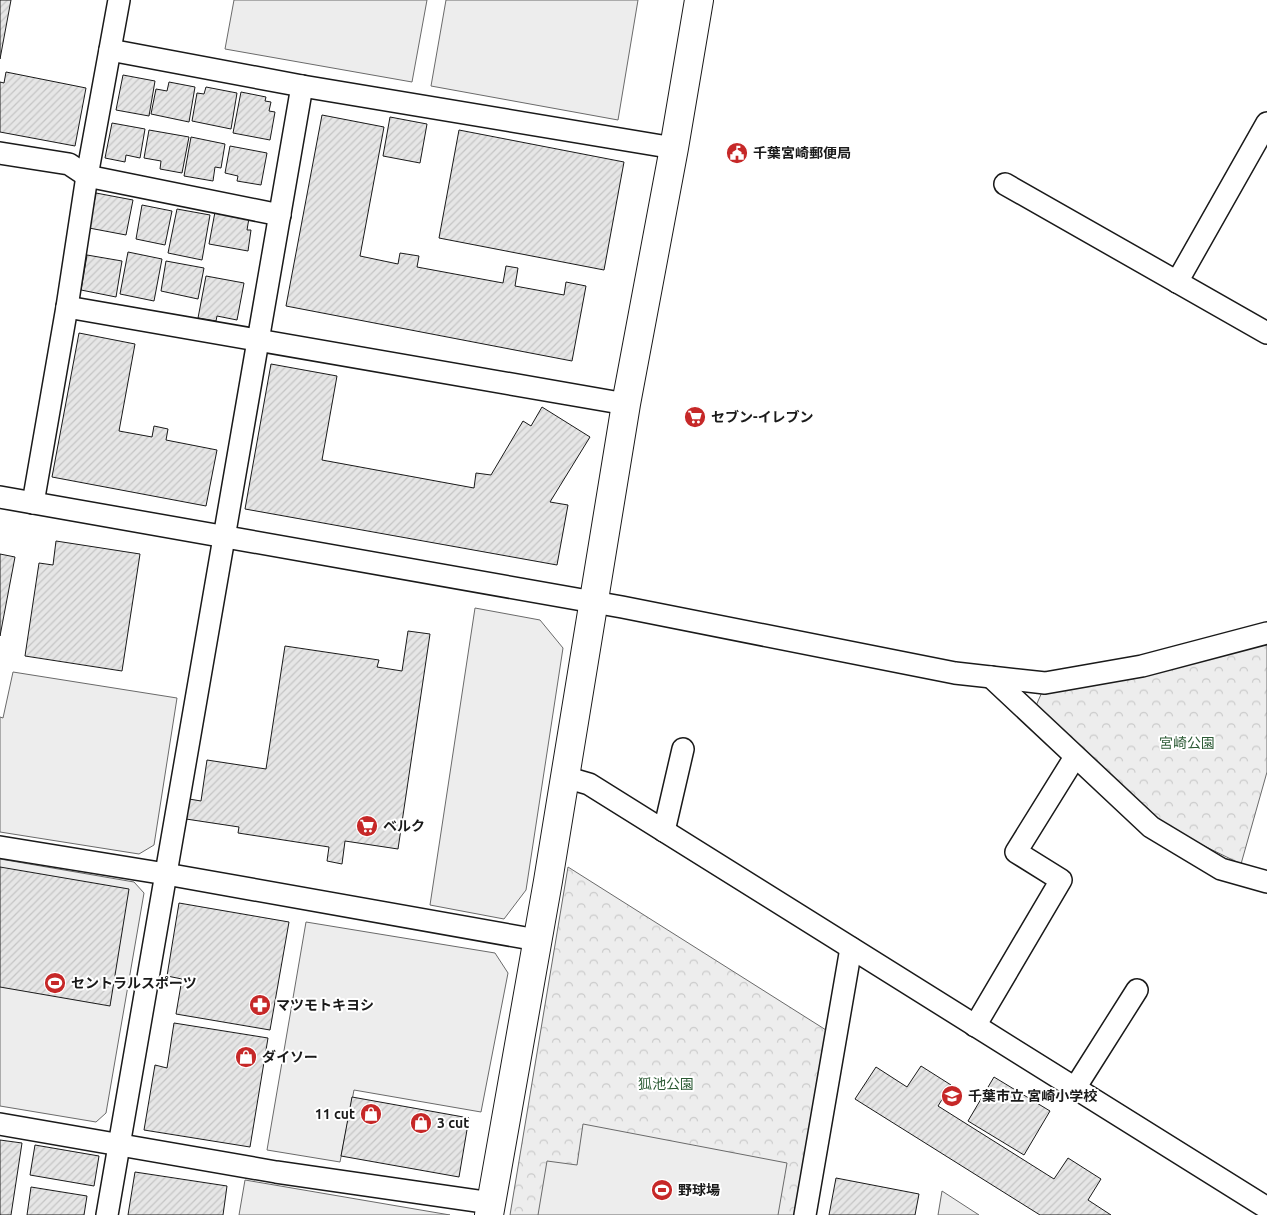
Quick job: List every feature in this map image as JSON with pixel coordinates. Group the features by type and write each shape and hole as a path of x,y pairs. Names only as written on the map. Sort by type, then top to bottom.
{"street":[{"path":"33,503 118,0"},
{"path":"0,1124 490,1209 565,777 626,404 674,148 699,0"},
{"path":"110,50 302,86 674,148"},
{"path":"107,1215 302,86"},
{"path":"1177,282 1267,123"},
{"path":"0,153 69,164 87,176 280,215"},
{"path":"1005,184 1267,333"},
{"path":"67,307 626,404"},
{"path":"0,497 594,602 955,674 1045,683 1142,666 1267,633"},
{"path":"991,677 1151,827 1221,869 1267,882"},
{"path":"664,830 683,749"},
{"path":"974,1026 1061,880 1016,852 1076,757"},
{"path":"565,777 590,784 1267,1208"},
{"path":"0,847 166,874 537,940"},
{"path":"805,1215 851,948"},
{"path":"1075,1088 1138,990"}],"green space":[{"name":"宮崎公園","path":"1267,642 1267,772 1241,864 1149,819 1035,708 1042,692"},
{"name":"狐池公園","path":"568,867 826,1030 794,1215 510,1215"}],"shaded area":[{"path":"234,0 427,0 412,82 225,49"},
{"path":"446,0 638,0 618,120 431,86"},
{"path":"475,608 540,620 563,648 526,890 504,919 430,905"},
{"path":"13,672 177,698 154,845 139,854 0,832 0,717 3,718"},
{"path":"0,859 134,882 144,893 106,1113 96,1122 0,1106"},
{"path":"306,922 495,953 508,973 481,1112 354,1090 340,1162 267,1150"},
{"name":"野球場","path":"583,1124 787,1163 778,1215 538,1215 547,1161 577,1165"},
{"path":"245,1180 450,1215 239,1215"},
{"path":"942,1191 979,1215 938,1215"}],"building":[{"path":"0,0 11,0 0,59"},
{"path":"6,72 86,88 75,146 0,132 0,82 4,83"},
{"path":"123,75 155,81 149,116 116,110"},
{"path":"169,82 195,87 189,122 151,114 156,89 167,91"},
{"path":"206,87 237,93 231,129 192,121 197,93 204,94"},
{"path":"241,92 266,97 265,101 271,102 269,111 275,112 270,140 233,133"},
{"path":"322,115 384,127 360,256 398,264 400,253 419,256 417,267 503,283 506,266 518,268 515,286 564,295 566,282 586,286 572,361 286,306"},
{"path":"390,117 427,124 420,163 383,156"},
{"path":"112,123 145,129 140,158 126,155 125,162 105,158"},
{"path":"149,130 189,137 182,173 160,169 161,161 144,158"},
{"path":"459,130 624,162 604,270 439,238"},
{"path":"191,137 225,144 221,168 215,167 213,181 184,176"},
{"path":"230,146 267,153 261,185 237,181 238,176 225,173"},
{"path":"96,193 133,200 126,235 89,228"},
{"path":"142,205 172,211 165,245 136,239"},
{"path":"177,209 210,215 202,260 168,253"},
{"path":"215,212 249,218 247,230 251,230 248,251 209,244"},
{"path":"128,252 162,259 154,301 120,294"},
{"path":"87,255 122,261 116,297 81,290"},
{"path":"166,261 204,268 198,299 161,291"},
{"path":"206,276 244,283 237,320 217,316 216,321 198,318"},
{"path":"79,333 135,344 119,431 152,437 154,426 168,429 166,440 217,450 206,506 52,477"},
{"path":"271,364 337,376 322,460 474,488 476,473 491,475 523,421 531,426 542,407 590,437 550,502 568,505 557,565 245,509"},
{"path":"56,541 140,554 122,671 25,656 39,563 53,565"},
{"path":"0,554 15,557 0,636"},
{"path":"408,631 430,634 398,849 345,841 342,864 327,861 329,847 238,833 239,827 186,819 189,799 201,801 207,760 266,769 285,646 379,660 377,667 402,671"},
{"path":"0,867 129,889 110,1006 0,987"},
{"path":"179,903 289,922 270,1030 176,1014 182,979 167,976"},
{"path":"174,1023 268,1038 250,1147 144,1130 155,1065 167,1068"},
{"path":"921,1066 951,1085 938,1106 1054,1179 1068,1158 1101,1179 1088,1200 1111,1215 1040,1215 855,1099 876,1067 907,1087"},
{"path":"994,1077 1050,1111 1024,1155 968,1121"},
{"path":"352,1097 469,1118 459,1177 341,1156"},
{"path":"0,1140 22,1143 11,1215 0,1215"},
{"path":"35,1145 99,1156 94,1186 30,1175"},
{"path":"135,1172 227,1186 223,1215 128,1215"},
{"path":"836,1178 919,1194 915,1215 829,1215"},
{"path":"31,1187 87,1196 84,1215 27,1215"}],"place":[{"name":"千葉宮崎郵便局","path":"737,153"},
{"name":"セブン-イレブン","path":"695,417"},
{"name":"ベルク","path":"367,826"},
{"name":"セントラルスポーツ","path":"55,983"},
{"name":"マツモトキヨシ","path":"260,1005"},
{"name":"ダイソー","path":"246,1057"},
{"name":"千葉市立 宮崎小学校","path":"952,1096"},
{"name":"11 cut","path":"371,1114"},
{"name":"3 cut","path":"421,1123"},
{"name":"野球場","path":"662,1190"}]}
